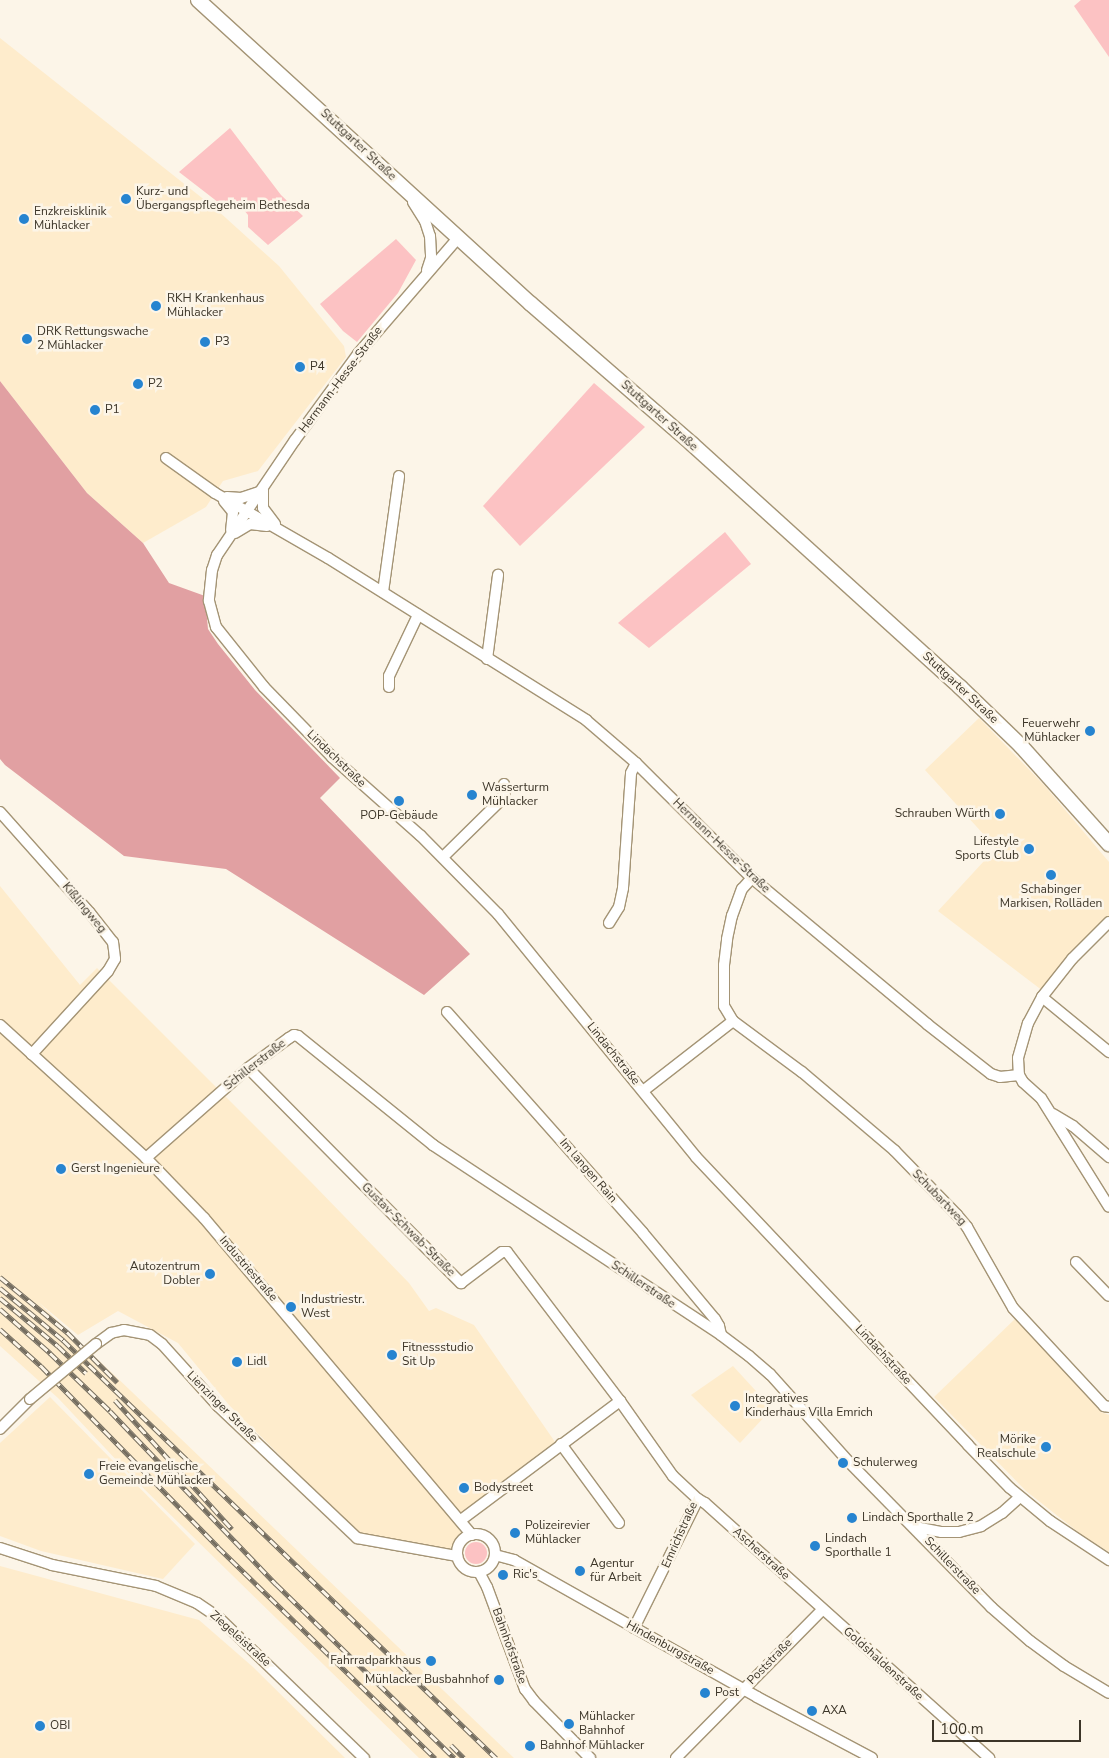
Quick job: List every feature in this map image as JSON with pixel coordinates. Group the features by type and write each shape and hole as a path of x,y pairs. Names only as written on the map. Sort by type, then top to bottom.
{"main road":[{"name":"Stuttgarter Straße","path":"198,0 458,238 960,686 1021,746 1107,842"}],"street":[{"name":"Hermann-Hesse-Straße","path":"395,180 418,208 430,236 431,258 423,278"},
{"name":"Hermann-Hesse-Straße","path":"248,510 358,354 458,238"},
{"name":"Hermann-Hesse-Straße","path":"166,458 215,493 248,510 383,592 586,720 636,763 752,878 927,1024 991,1074 1000,1077 1019,1075"},
{"path":"383,592 398,476"},
{"name":"Hermann-Hesse-Straße","path":"215,493 232,498 242,498 250,496 264,487"},
{"name":"Hermann-Hesse-Straße","path":"264,487 262,494 263,508 285,533"},
{"path":"215,493 228,503 233,512 234,520 227,540"},
{"name":"Lindachstraße","path":"248,510 217,555 212,570 209,601 215,625 225,640 264,687 332,757 443,857 511,928 696,1157 968,1445 1020,1496 1050,1521 1109,1560"},
{"path":"227,540 236,531 250,524 270,527 285,533"},
{"path":"487,659 498,575"},
{"path":"388,687 389,676 418,615"},
{"path":"610,923 619,908 623,888 631,772 636,763"},
{"path":"443,857 502,799 506,791 504,784"},
{"name":"Kißlingweg","path":"0,812 90,913 113,942 115,959 108,971 32,1054"},
{"path":"643,1091 733,1021 724,1006 724,965 727,939 732,916 742,889 752,878"},
{"path":"1109,922 1072,959 1042,997 1028,1022 1021,1042 1019,1075 1041,1098 1052,1114 1109,1207"},
{"path":"1042,997 1109,1052"},
{"name":"Im langen Rain","path":"447,1012 643,1233 715,1319 721,1335"},
{"name":"Schubartweg","path":"733,1021 802,1072 894,1150 967,1227 1013,1308 1104,1406 1109,1407"},
{"name":"Industriestraße","path":"0,1025 146,1158 204,1218 472,1535"},
{"name":"Schillerstraße","path":"146,1158 248,1068 289,1038 294,1035 298,1036 433,1145 721,1335 770,1374 849,1462 991,1607 1030,1641 1064,1666 1109,1693"},
{"name":"Gustav-Schwab-Straße","path":"248,1068 461,1283 502,1252 507,1252 620,1401"},
{"path":"1052,1114 1073,1126 1109,1157"},
{"path":"1076,1262 1109,1296"},
{"name":"Lienzinger Straße","path":"0,1429 30,1399 111,1333 124,1330 150,1335 162,1344 218,1406 357,1538 457,1556"},
{"path":"461,1520 620,1401"},
{"name":"Emrichstraße","path":"620,1401 673,1476 698,1499 634,1628"},
{"path":"561,1444 619,1523"},
{"path":"913,1526 941,1532 959,1532 973,1528 1002,1512 1020,1496"},
{"name":"Ascherstraße","path":"698,1499 705,1502 822,1610"},
{"path":"472,1535 484,1536 488,1539 495,1555 491,1564 478,1572 467,1570 457,1556 459,1545 472,1535"},
{"name":"Ziegeleistraße","path":"0,1548 52,1566 156,1586 198,1603 218,1617 364,1758"},
{"name":"Hindenburgstraße","path":"495,1555 514,1560 744,1689 872,1758"},
{"name":"Bahnhofstraße","path":"478,1572 487,1587 525,1689 534,1701 590,1758"},
{"name":"Poststraße","path":"676,1758 822,1610"},
{"name":"Goldshaldenstraße","path":"822,1610 989,1758"}],"shaded area":[{"path":"1081,0 1109,0 1109,57 1074,6"},
{"name":"RKH Krankenhaus Mühlacker","path":"0,38 216,209 279,266 344,346 346,357 258,471 223,481 206,507 143,543 87,493 0,381"},
{"path":"230,128 281,195 303,216 268,245 248,227 248,215 235,199 223,206 179,172"},
{"path":"396,239 416,260 398,293 357,342 343,331 320,304"},
{"path":"0,381 87,493 143,543 169,583 205,596 208,629 218,644 255,690 340,778 320,798 470,954 424,995 226,869 124,856 5,765 0,759"},
{"path":"594,383 645,427 520,546 483,506"},
{"path":"725,532 751,564 649,648 618,623"},
{"path":"979,718 1045,786 1109,862 1109,921 1043,991 938,911 996,848 925,770"},
{"path":"0,886 80,985 97,968 409,1283 429,1311 436,1308 474,1325 562,1452 473,1514 450,1549 358,1533 229,1405 178,1343 118,1311 78,1335 37,1301 514,1758 419,1758 137,1482 58,1398 0,1346"},
{"name":"Mörike Realschule","path":"1017,1317 1101,1412 1109,1415 1109,1552 1082,1535 1026,1491 934,1397"},
{"name":"Integratives Kinderhaus Villa Emrich","path":"733,1366 768,1404 766,1415 740,1443 691,1395"},
{"path":"50,1397 195,1544 163,1579 41,1551 0,1536 0,1443"},
{"path":"472,1542 480,1542 487,1549 487,1557 480,1564 472,1564 465,1557 465,1549"},
{"path":"0,1566 199,1620 253,1667 345,1758 0,1758"}],"railway":[{"path":"0,1277 67,1332 117,1382"},
{"path":"0,1288 63,1340 496,1758"},
{"path":"0,1298 58,1346 86,1373"},
{"path":"0,1309 50,1353 110,1411 276,1584 454,1758"},
{"path":"0,1329 41,1366 218,1547 435,1758"},
{"path":"115,1400 232,1529"},
{"path":"451,1745 464,1758"}],"place":[{"name":"Kurz- und Übergangspflegeheim Bethesda","path":"126,199"},
{"name":"Enzkreisklinik Mühlacker","path":"24,219"},
{"name":"RKH Krankenhaus Mühlacker","path":"156,306"},
{"name":"DRK Rettungswache 2 Mühlacker","path":"27,339"},
{"name":"P3","path":"205,342"},
{"name":"P4","path":"300,367"},
{"name":"P2","path":"138,384"},
{"name":"P1","path":"95,410"},
{"name":"Feuerwehr Mühlacker","path":"1090,731"},
{"name":"Wasserturm Mühlacker","path":"472,795"},
{"name":"POP-Gebäude","path":"399,801"},
{"name":"Schrauben Würth","path":"1000,814"},
{"name":"Lifestyle Sports Club","path":"1029,849"},
{"name":"Schabinger Markisen, Rolläden","path":"1051,875"},
{"name":"Gerst Ingenieure","path":"61,1169"},
{"name":"Autozentrum Dobler","path":"210,1274"},
{"name":"Industriestr. West","path":"291,1307"},
{"name":"Fitnessstudio Sit Up","path":"392,1355"},
{"name":"Lidl","path":"237,1362"},
{"name":"Integratives Kinderhaus Villa Emrich","path":"735,1406"},
{"name":"Mörike Realschule","path":"1046,1447"},
{"name":"Schulerweg","path":"843,1463"},
{"name":"Freie evangelische Gemeinde Mühlacker","path":"89,1474"},
{"name":"Bodystreet","path":"464,1488"},
{"name":"Lindach Sporthalle 2","path":"852,1518"},
{"name":"Polizeirevier Mühlacker","path":"515,1533"},
{"name":"Lindach Sporthalle 1","path":"815,1546"},
{"name":"Agentur für Arbeit","path":"580,1571"},
{"name":"Ric's","path":"503,1575"},
{"name":"Fahrradparkhaus","path":"431,1661"},
{"name":"Mühlacker Busbahnhof","path":"499,1680"},
{"name":"Post","path":"705,1693"},
{"name":"AXA","path":"812,1711"},
{"name":"Mühlacker Bahnhof","path":"569,1724"},
{"name":"OBI","path":"40,1726"},
{"name":"Bahnhof Mühlacker","path":"530,1746"}]}
